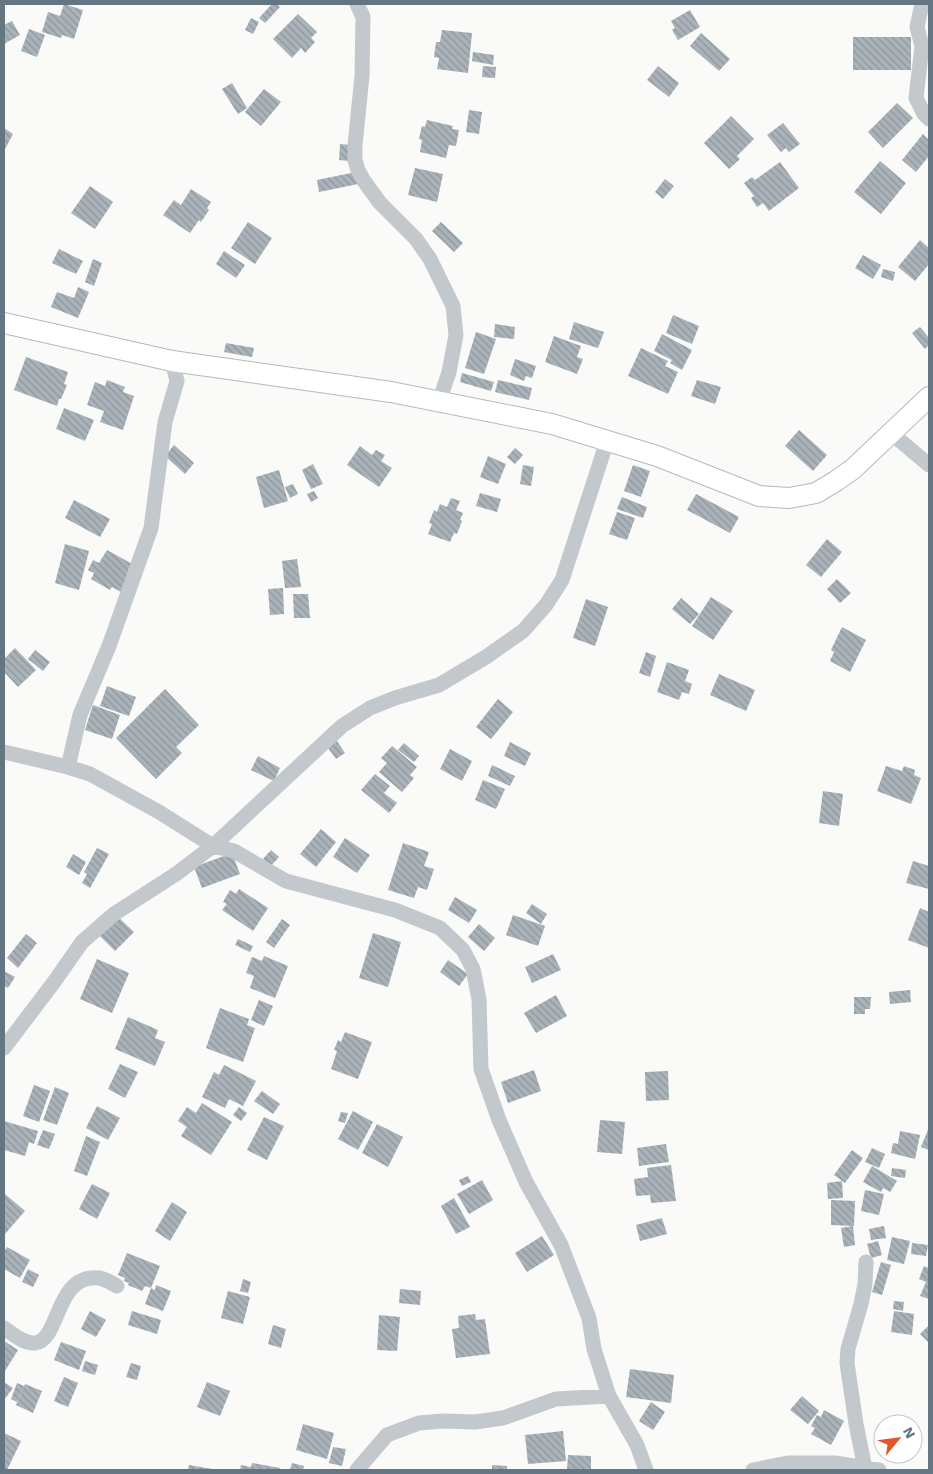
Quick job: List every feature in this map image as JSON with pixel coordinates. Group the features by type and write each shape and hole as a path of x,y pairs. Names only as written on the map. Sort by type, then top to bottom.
{"main road":[{"path":"4,322 172,361 391,392 552,424 657,456 759,496 789,498 816,493 853,469 929,397"}],"street":[{"path":"357,4 363,17 362,76 355,160 364,181 380,203 416,239 430,259 453,306 456,335 449,372 439,402"},
{"path":"922,4 917,27 922,46 916,98 924,114 929,119"},
{"path":"68,767 80,715 109,646 151,528 165,422 177,380 172,361"},
{"path":"890,433 929,465"},
{"path":"4,1048 82,942 114,914 176,874 213,846 342,726 370,708 438,685 486,657 522,631 546,605 562,580 607,441"},
{"path":"4,752 90,774 159,812 213,846 234,850 286,881 395,910 440,928 463,950 473,969 478,999 481,1069 499,1120 526,1182 561,1245 589,1318 594,1349 608,1396 637,1445 646,1470"},
{"path":"752,1470 788,1463 835,1463 872,1469 856,1424 847,1363 848,1349 862,1304 866,1262"},
{"path":"4,1328 28,1342 37,1343 44,1340 62,1302 71,1288 83,1279 100,1278 117,1286"},
{"path":"357,1470 387,1435 419,1423 442,1421 475,1422 503,1418 556,1399 608,1396"}],"building":[{"path":"64,4 83,10 74,39 62,35 61,38 42,32 48,12 60,16"},
{"path":"272,4 277,4 280,7 265,23 259,18"},
{"path":"690,10 700,27 678,40 672,30 675,28 671,21"},
{"path":"298,14 317,32 311,38 315,42 305,53 301,48 292,58 273,39"},
{"path":"251,18 259,22 253,34 245,30"},
{"path":"12,21 20,35 4,44 4,25"},
{"path":"29,29 45,35 37,57 21,51"},
{"path":"442,30 472,33 468,73 437,69 439,58 434,57 436,42 440,42"},
{"path":"701,33 730,59 719,71 690,46"},
{"path":"853,37 911,37 911,70 853,70"},
{"path":"473,52 494,55 493,65 472,61"},
{"path":"483,66 496,67 495,78 482,77"},
{"path":"658,66 679,83 669,97 647,80"},
{"path":"232,83 247,108 238,114 222,89"},
{"path":"264,89 281,102 261,126 245,112"},
{"path":"897,103 913,118 883,148 868,132"},
{"path":"469,110 482,112 479,134 466,132"},
{"path":"731,116 754,139 737,156 740,159 729,169 704,143"},
{"path":"427,120 453,126 452,129 459,130 456,146 449,145 446,158 420,152 422,140 419,139 422,126 425,127"},
{"path":"783,123 800,144 789,152 786,148 781,152 767,135"},
{"path":"4,128 13,134 4,151"},
{"path":"923,134 929,140 929,156 916,172 902,160"},
{"path":"340,144 350,145 349,161 339,160"},
{"path":"880,161 906,183 881,214 854,192"},
{"path":"780,162 799,188 769,211 763,203 757,207 751,198 754,196 744,183 752,177 755,180"},
{"path":"415,168 443,174 437,202 408,195"},
{"path":"356,172 358,184 319,192 317,180"},
{"path":"665,179 674,186 663,199 655,192"},
{"path":"90,186 113,202 95,229 71,213"},
{"path":"191,189 211,202 207,208 209,210 201,222 199,220 190,233 163,215 174,200 181,205"},
{"path":"248,222 272,238 255,264 231,248"},
{"path":"441,222 463,243 454,252 432,231"},
{"path":"920,240 929,248 929,264 915,281 898,267"},
{"path":"59,249 83,261 76,274 52,263"},
{"path":"224,251 245,265 236,278 216,264"},
{"path":"863,255 881,265 873,279 855,268"},
{"path":"93,259 102,263 94,286 85,282"},
{"path":"883,269 895,272 893,281 881,277"},
{"path":"78,287 89,292 78,318 51,307 57,292 74,298"},
{"path":"673,315 699,326 692,344 666,333"},
{"path":"574,322 604,332 598,348 569,339"},
{"path":"495,324 515,327 514,339 494,337"},
{"path":"920,327 929,338 929,345 925,349 912,333"},
{"path":"476,332 496,339 484,374 465,368"},
{"path":"662,334 692,350 682,370 670,363 672,360 654,351"},
{"path":"554,336 581,346 577,357 583,359 577,374 545,362"},
{"path":"226,343 254,348 252,357 224,352"},
{"path":"641,348 668,361 665,366 678,372 668,394 628,376"},
{"path":"26,357 68,372 64,384 67,385 57,406 14,390"},
{"path":"515,359 536,366 532,378 526,376 524,381 510,375"},
{"path":"462,373 494,382 491,391 460,382"},
{"path":"107,380 125,387 123,392 134,396 123,430 100,422 104,411 87,405 95,382 105,386"},
{"path":"498,380 532,388 529,400 495,392"},
{"path":"697,380 721,387 715,404 691,396"},
{"path":"64,408 94,420 85,441 56,429"},
{"path":"799,430 827,455 813,471 785,446"},
{"path":"174,445 194,463 185,474 165,456"},
{"path":"360,446 372,455 376,450 385,455 381,461 392,468 379,487 347,465"},
{"path":"515,448 523,455 515,464 507,457"},
{"path":"488,456 506,464 498,484 480,477"},
{"path":"313,464 323,484 311,489 302,470"},
{"path":"523,465 534,467 531,486 520,484"},
{"path":"633,465 650,471 641,497 624,491"},
{"path":"279,470 288,501 264,508 256,477"},
{"path":"293,484 298,494 290,498 285,487"},
{"path":"314,491 318,498 311,502 307,494"},
{"path":"480,493 501,499 497,512 476,506"},
{"path":"696,494 739,517 730,533 687,510"},
{"path":"622,497 647,507 643,518 617,509"},
{"path":"451,498 460,501 456,510 463,513 457,534 454,533 450,542 428,534 432,524 429,523 434,510 437,512 440,504 447,507"},
{"path":"74,500 110,519 100,537 65,518"},
{"path":"617,512 635,518 627,540 609,534"},
{"path":"827,539 842,552 821,577 806,565"},
{"path":"65,544 89,551 79,590 55,583"},
{"path":"107,550 136,566 121,592 112,587 110,590 91,579 94,573 88,570 93,560 99,563"},
{"path":"297,559 301,587 285,588 282,561"},
{"path":"837,579 851,593 840,603 827,589"},
{"path":"283,588 284,614 270,615 268,589"},
{"path":"293,594 308,594 310,618 294,618"},
{"path":"711,597 733,611 713,640 692,626"},
{"path":"681,598 699,614 690,624 672,609"},
{"path":"586,599 608,607 595,646 573,638"},
{"path":"842,627 866,640 850,672 830,661 834,652 831,650"},
{"path":"15,648 36,670 18,687 4,672 4,659"},
{"path":"35,650 50,662 43,671 28,659"},
{"path":"646,652 656,656 650,677 639,673"},
{"path":"667,662 689,670 685,681 692,684 689,694 682,692 679,700 657,692"},
{"path":"719,674 755,690 746,711 710,695"},
{"path":"107,686 136,697 129,716 100,706"},
{"path":"165,689 199,725 176,747 182,753 156,779 116,738"},
{"path":"498,699 513,712 491,739 476,727"},
{"path":"93,705 120,715 112,739 85,730"},
{"path":"337,741 345,753 336,759 328,748"},
{"path":"510,742 531,753 525,766 504,756"},
{"path":"404,743 419,756 414,762 398,750"},
{"path":"392,746 417,767 410,775 414,778 402,792 379,772 387,763 381,758"},
{"path":"450,749 472,761 462,781 440,769"},
{"path":"258,756 280,768 274,781 251,770"},
{"path":"492,765 515,776 510,786 488,776"},
{"path":"886,766 902,771 904,766 915,770 914,775 921,778 911,804 877,791"},
{"path":"375,774 390,786 384,793 397,803 389,813 361,790"},
{"path":"483,780 505,789 496,809 475,800"},
{"path":"823,791 843,794 839,826 819,823"},
{"path":"321,829 336,842 316,867 300,854"},
{"path":"345,838 370,855 357,873 333,857"},
{"path":"403,843 429,852 424,866 434,869 427,890 418,887 414,898 388,890"},
{"path":"97,848 109,854 90,888 82,883 87,874 84,872"},
{"path":"271,850 279,857 270,867 263,859"},
{"path":"232,853 240,874 202,888 194,867"},
{"path":"73,854 86,862 79,875 66,867"},
{"path":"913,861 929,866 929,889 906,883"},
{"path":"239,889 268,908 253,931 222,910 227,904 223,902 230,890 236,894"},
{"path":"455,897 477,910 469,923 448,910"},
{"path":"532,904 547,914 541,924 526,913"},
{"path":"920,908 929,912 929,948 908,940"},
{"path":"116,915 134,932 115,951 98,934"},
{"path":"513,915 545,926 538,946 506,935"},
{"path":"282,919 290,925 274,948 266,942"},
{"path":"479,924 495,938 484,951 468,937"},
{"path":"373,933 401,942 388,987 359,978"},
{"path":"26,934 37,943 18,968 7,958"},
{"path":"238,939 253,946 250,952 235,945"},
{"path":"553,954 561,970 532,983 525,967"},
{"path":"264,956 288,966 275,998 250,988 254,976 246,973 252,957 262,961"},
{"path":"97,959 129,973 112,1013 80,999"},
{"path":"448,960 468,974 459,986 440,972"},
{"path":"4,971 15,977 8,988 4,986"},
{"path":"910,990 911,1002 890,1004 889,992"},
{"path":"556,995 567,1016 536,1033 524,1013"},
{"path":"854,997 871,997 870,1009 865,1009 865,1014 854,1014"},
{"path":"259,1000 273,1006 264,1026 251,1020"},
{"path":"220,1008 249,1019 247,1025 255,1028 243,1062 206,1048"},
{"path":"128,1017 158,1030 155,1038 165,1042 155,1066 115,1049"},
{"path":"345,1032 372,1042 358,1079 331,1069 337,1051 334,1050 338,1040 341,1042"},
{"path":"120,1064 138,1072 125,1098 108,1089"},
{"path":"224,1065 256,1081 243,1106 229,1099 225,1108 202,1097 214,1072 219,1075"},
{"path":"534,1070 541,1091 508,1103 501,1082"},
{"path":"668,1071 669,1100 646,1101 645,1072"},
{"path":"34,1085 50,1091 39,1122 23,1116"},
{"path":"55,1087 69,1093 57,1125 43,1120"},
{"path":"262,1091 280,1104 273,1114 254,1101"},
{"path":"202,1103 232,1122 211,1155 181,1136 187,1127 178,1121 187,1107 196,1113"},
{"path":"97,1106 120,1118 108,1140 86,1128"},
{"path":"239,1107 247,1113 241,1121 233,1115"},
{"path":"353,1111 373,1122 358,1150 338,1139"},
{"path":"341,1112 348,1113 345,1123 338,1121"},
{"path":"264,1117 284,1126 267,1160 247,1150"},
{"path":"600,1120 625,1122 622,1154 597,1152"},
{"path":"4,1121 38,1131 34,1144 29,1142 25,1156 4,1150"},
{"path":"377,1124 403,1137 388,1167 362,1153"},
{"path":"929,1127 929,1150 921,1147"},
{"path":"43,1130 55,1134 49,1149 37,1145"},
{"path":"900,1131 920,1135 915,1159 891,1153 893,1143 898,1144"},
{"path":"86,1136 100,1142 87,1176 74,1171"},
{"path":"666,1144 669,1162 639,1166 637,1148"},
{"path":"872,1148 885,1154 879,1168 865,1162"},
{"path":"852,1150 863,1158 845,1183 834,1175"},
{"path":"671,1165 676,1201 651,1203 650,1195 636,1196 634,1179 648,1177 647,1168"},
{"path":"872,1166 897,1181 890,1192 883,1188 881,1192 863,1182"},
{"path":"892,1168 906,1170 905,1178 891,1176"},
{"path":"468,1176 471,1182 462,1186 459,1180"},
{"path":"482,1180 493,1200 469,1214 457,1194"},
{"path":"842,1181 843,1198 828,1199 827,1183"},
{"path":"92,1184 110,1193 97,1219 79,1209"},
{"path":"865,1190 884,1194 879,1215 861,1211"},
{"path":"5,1194 25,1211 5,1234 4,1233"},
{"path":"454,1198 470,1227 456,1234 441,1206"},
{"path":"831,1200 855,1201 854,1226 831,1225"},
{"path":"172,1202 187,1212 170,1241 155,1231"},
{"path":"662,1218 667,1234 640,1241 636,1225"},
{"path":"853,1226 855,1245 844,1247 841,1228"},
{"path":"884,1226 886,1238 871,1240 869,1229"},
{"path":"542,1236 554,1255 527,1272 515,1253"},
{"path":"892,1237 910,1241 904,1264 887,1260"},
{"path":"878,1241 882,1255 871,1258 867,1244"},
{"path":"912,1243 928,1245 926,1256 911,1254"},
{"path":"7,1247 30,1260 20,1278 4,1269 4,1252"},
{"path":"127,1253 160,1266 151,1288 145,1286 142,1291 128,1285 129,1283 124,1281 125,1278 118,1275"},
{"path":"881,1262 891,1265 882,1295 872,1292"},
{"path":"924,1266 929,1268 929,1299 920,1296 926,1282 919,1279"},
{"path":"28,1269 39,1275 33,1287 22,1282"},
{"path":"243,1279 251,1282 248,1293 240,1291"},
{"path":"156,1285 171,1291 163,1311 145,1304 151,1288 155,1290"},
{"path":"400,1289 421,1291 420,1305 399,1303"},
{"path":"228,1291 250,1297 243,1324 221,1318"},
{"path":"894,1301 904,1302 903,1311 893,1309"},
{"path":"90,1311 106,1320 96,1337 81,1329"},
{"path":"132,1311 161,1320 157,1334 128,1325"},
{"path":"894,1311 914,1314 912,1335 891,1332"},
{"path":"475,1314 476,1320 485,1319 490,1354 456,1358 452,1329 459,1328 458,1316"},
{"path":"379,1315 400,1317 397,1351 377,1350"},
{"path":"273,1325 286,1329 281,1348 268,1344"},
{"path":"929,1325 929,1340 928,1342 920,1334"},
{"path":"4,1341 18,1350 5,1371 4,1370"},
{"path":"61,1342 86,1351 79,1370 54,1360"},
{"path":"85,1361 98,1365 95,1375 82,1371"},
{"path":"131,1363 141,1366 137,1380 126,1377"},
{"path":"630,1369 674,1375 671,1403 626,1397"},
{"path":"64,1377 78,1383 68,1407 54,1401"},
{"path":"4,1382 13,1388 4,1400"},
{"path":"207,1382 230,1391 220,1416 197,1407"},
{"path":"17,1383 24,1386 17,1402 11,1399"},
{"path":"25,1384 42,1391 33,1413 16,1405"},
{"path":"802,1396 819,1411 808,1424 790,1410"},
{"path":"651,1402 665,1412 653,1430 639,1421"},
{"path":"824,1410 844,1421 831,1445 811,1434 815,1428 811,1426 817,1415 821,1417"},
{"path":"303,1424 334,1433 327,1459 296,1450"},
{"path":"563,1431 566,1461 528,1464 525,1435"},
{"path":"4,1433 21,1441 7,1470 4,1470"},
{"path":"333,1447 346,1449 342,1466 329,1463"},
{"path":"568,1455 591,1456 591,1470 567,1469"},
{"path":"252,1463 280,1468 280,1470 240,1470 241,1465 251,1467"},
{"path":"292,1463 304,1466 303,1470 290,1470"},
{"path":"189,1465 212,1469 212,1470 188,1470"},
{"path":"492,1465 507,1466 507,1470 492,1470"}]}
